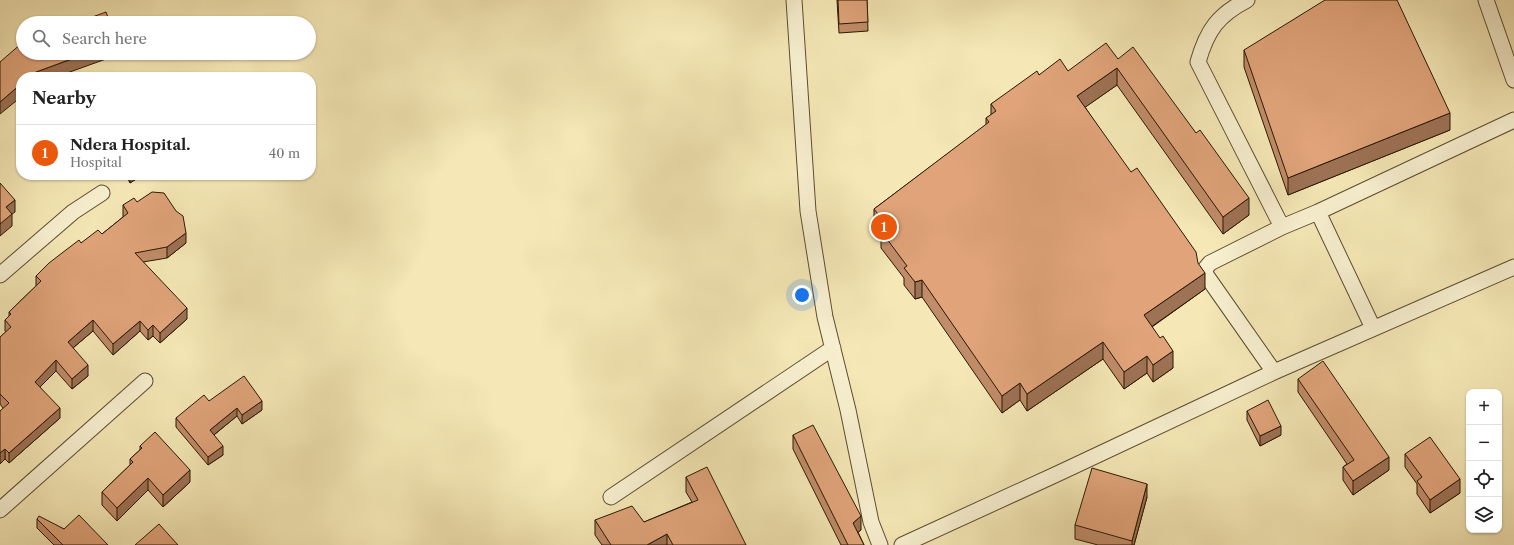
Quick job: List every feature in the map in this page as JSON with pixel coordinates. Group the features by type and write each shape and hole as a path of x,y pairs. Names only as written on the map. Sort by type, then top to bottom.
{"street":[{"path":"794,0 808,211 825,317 848,410 871,522 880,545"},
{"path":"1247,0 1231,9 1213,26 1204,42 1198,62 1282,227"},
{"path":"1486,0 1514,80"},
{"path":"1274,372 1206,275 1205,269 1210,264 1282,227 1318,212 1514,120"},
{"path":"0,275 73,212 102,193"},
{"path":"1318,212 1373,328"},
{"path":"902,545 1274,372 1514,267"},
{"path":"611,497 833,348"},
{"path":"0,510 145,381"}],"building":[{"path":"838,0 867,0 868,22 839,24"},
{"path":"1325,0 1397,0 1450,113 1288,178 1244,50"},
{"path":"106,12 107,16 95,16"},
{"path":"1106,43 1118,59 1133,47 1196,133 1200,130 1249,198 1223,217 1117,68 1077,96 1131,172 1137,168 1196,252 1198,263 1205,273 1144,315 1160,338 1163,336 1173,351 1153,365 1147,356 1124,372 1103,342 1027,394 1020,383 1002,396 922,280 915,282 904,268 907,266 881,231 887,226 874,209 989,122 986,118 996,111 991,104 1037,71 1039,75 1060,59 1068,71"},
{"path":"16,48 16,60 69,60 36,72 16,72 16,88 0,102 0,62"},
{"path":"0,183 15,200 6,207 12,214 0,224"},
{"path":"152,192 164,193 176,211 183,216 186,233 167,247 135,253 187,308 160,333 153,325 148,330 140,321 113,344 93,320 68,342 88,365 72,379 56,360 35,382 60,408 9,453 5,449 0,453 0,411 9,403 0,394 0,337 11,327 5,320 11,314 9,312 41,281 36,276 49,263 79,240 81,243 98,230 102,234 128,213 123,205 134,198 137,202"},
{"path":"1323,361 1389,457 1353,481 1343,467 1354,460 1298,379"},
{"path":"244,376 262,401 242,415 237,408 210,430 223,446 208,457 176,418 204,395 209,401"},
{"path":"1268,400 1281,426 1260,436 1247,411"},
{"path":"813,425 861,516 853,523 864,545 848,545 793,435"},
{"path":"155,432 190,470 163,495 148,478 117,508 102,492 133,462 130,459 142,448 140,446"},
{"path":"1430,437 1460,479 1430,500 1417,481 1422,477 1405,454"},
{"path":"707,467 746,545 673,545 667,534 647,545 611,545 595,520 632,506 644,522 698,500 686,477"},
{"path":"1092,468 1147,484 1132,541 1075,525"},
{"path":"79,515 108,545 63,545 37,519 39,516 64,529"},
{"path":"159,524 178,545 135,545"}],"place":[{"name":"Ndera Hospital.","path":"884,227"}]}
